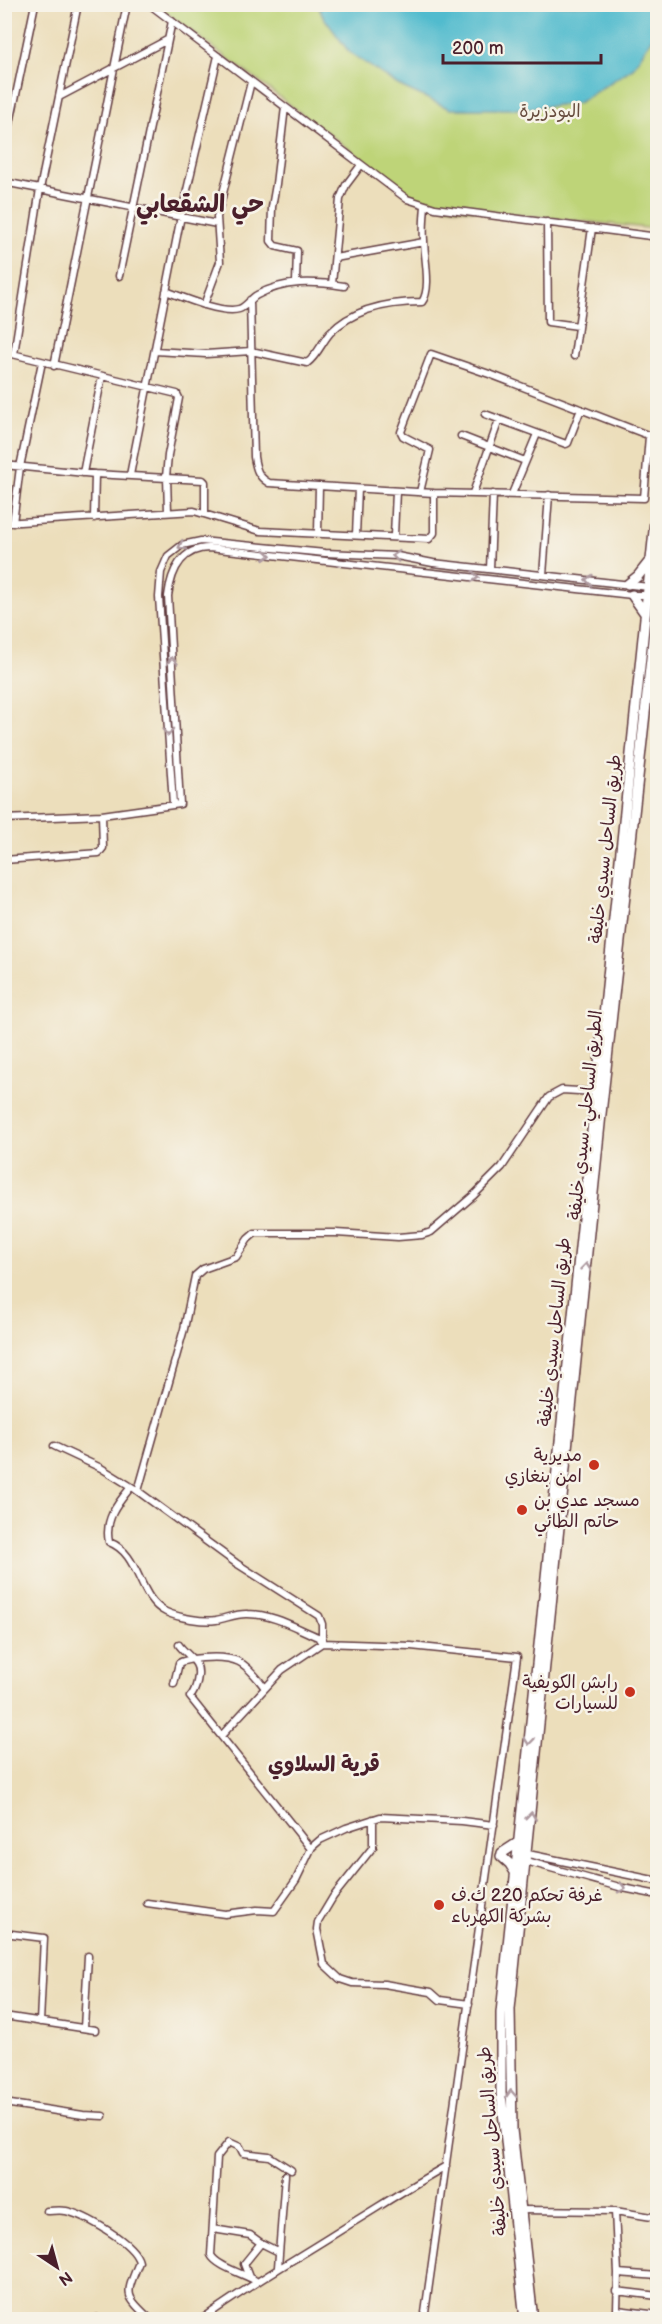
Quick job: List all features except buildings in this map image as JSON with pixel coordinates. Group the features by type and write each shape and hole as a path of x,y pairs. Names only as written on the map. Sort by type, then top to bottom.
{"highway":[{"name":"طريق الساحل سيدي خليفة","path":"525,2319 509,2185 499,2061 501,2013 515,1872 521,1854 595,1092 645,614 651,590 651,560 657,495"},
{"path":"628,584 643,571 651,560"},
{"path":"632,595 645,614"},
{"name":"الطريق الساحلي- سيدي خليفة","path":"533,2319 512,2130 510,2009 521,1854 657,595"},
{"path":"497,1855 521,1854"},
{"path":"497,1855 510,1864 515,1872"}],"street":[{"path":"4,20 7,4"},
{"path":"4,152 35,4"},
{"path":"14,354 40,189 78,4"},
{"path":"54,366 126,4"},
{"path":"149,4 407,199 425,206 657,237"},
{"path":"119,276 172,21"},
{"path":"59,97 167,40"},
{"path":"130,475 181,216 218,56"},
{"path":"204,305 220,262 217,224 251,82"},
{"path":"285,107 272,207 271,241 275,246 297,251 296,282"},
{"path":"4,109 13,110"},
{"path":"332,284 340,199 346,185 361,165"},
{"path":"4,182 217,224"},
{"path":"155,351 206,354 251,351 307,363 333,330 356,315 386,304 422,302 425,298 427,272 424,242 425,206"},
{"path":"547,222 548,322 578,326"},
{"path":"574,356 592,228"},
{"path":"335,258 424,242"},
{"path":"166,291 204,305 239,309 250,300 277,286 296,282 344,286"},
{"path":"250,300 254,457 261,477 269,483 434,493 644,498 657,495"},
{"path":"4,352 54,366 177,394 179,398 166,477 168,512"},
{"path":"420,492 430,450 403,436 401,432 431,354 657,439"},
{"path":"13,522 20,467 42,362"},
{"path":"83,473 102,376"},
{"path":"486,414 566,444 581,409"},
{"path":"473,493 499,420"},
{"path":"512,494 537,434"},
{"path":"461,436 525,461"},
{"path":"644,498 649,436"},
{"path":"4,465 204,481 205,513"},
{"path":"94,518 95,474"},
{"path":"318,533 319,486"},
{"path":"356,534 358,489"},
{"path":"394,536 396,491"},
{"path":"4,523 194,511 260,531 429,539 432,537 434,493"},
{"path":"490,568 493,494"},
{"path":"543,575 549,495"},
{"path":"177,804 159,597 161,572 168,556 189,542 208,541 360,555 396,556 420,561 628,584 651,590 657,595"},
{"path":"177,804 168,596 171,578 179,562 188,553 199,549 360,563 632,595 651,590"},
{"path":"360,555 360,563"},
{"path":"417,570 420,561"},
{"path":"159,597 168,596"},
{"path":"4,819 102,815 177,804"},
{"path":"4,860 99,854 104,848 102,815"},
{"path":"138,1491 184,1329 192,1283 198,1272 236,1257 255,1233 336,1233 398,1237 431,1232 502,1167 549,1097 562,1090 595,1092"},
{"path":"54,1446 101,1468 138,1491 236,1563 316,1612 322,1624 322,1643"},
{"path":"131,1487 113,1511 107,1530 109,1542 116,1544 132,1562 147,1594 154,1603 167,1612 191,1618 213,1620 248,1613 279,1620 318,1637 322,1643"},
{"path":"221,1736 282,1670 322,1643 411,1646 517,1657 494,1825 497,1855 469,2004 424,2319"},
{"path":"179,1645 196,1664 198,1671 195,1692 190,1697 311,1849"},
{"path":"174,1684 179,1663 184,1660 218,1656 241,1661 249,1667 265,1688"},
{"path":"147,1903 225,1914 257,1910 274,1911 296,1880 311,1849 320,1840 359,1823 373,1819 406,1817 494,1825"},
{"path":"373,1819 373,1847 333,1897 318,1922 317,1929 324,1964 340,1979 352,1983 384,1984 431,1992 440,2000 469,2004"},
{"path":"497,1855 521,1854 657,1881"},
{"path":"521,1854 623,1888 657,1895"},
{"path":"4,1933 44,1938 40,2022"},
{"path":"84,2028 88,1956"},
{"path":"4,2016 96,2030"},
{"path":"4,2103 103,2116"},
{"path":"256,2281 212,2259 218,2157 229,2142 240,2147 243,2153 269,2156 291,2170"},
{"path":"201,2319 278,2267 446,2166"},
{"path":"278,2267 285,2175"},
{"path":"520,2210 615,2211 657,2218"},
{"path":"47,2211 67,2212 87,2220 135,2253 139,2262 128,2286 129,2293 131,2298 152,2319"},
{"path":"615,2211 617,2311 657,2315"},
{"path":"213,2229 250,2235 279,2252"},
{"path":"249,2277 244,2264 261,2243"},
{"path":"618,2273 657,2276"},
{"path":"616,2291 657,2296"}],"green space":[{"name":"البودزيرة","path":"156,5 657,5 657,229 445,207 415,198"}],"water":[{"path":"318,5 657,5 657,30 633,68 578,103 521,109 450,109 398,85 349,52 322,15"}],"place":[{"name":"مديرية امن بنغازي","path":"594,1465"},
{"name":"مسجد عدي بن حاتم الطائي","path":"522,1510"},
{"name":"رابش الكويفية للسيارات","path":"630,1692"},
{"name":"غرفة تحكم 220 ك.ف بشركة الكهرباء","path":"439,1905"}],"district":[{"name":"حي الشقعابي","path":"200,204"},
{"name":"قرية السلاوي","path":"324,1764"}]}
